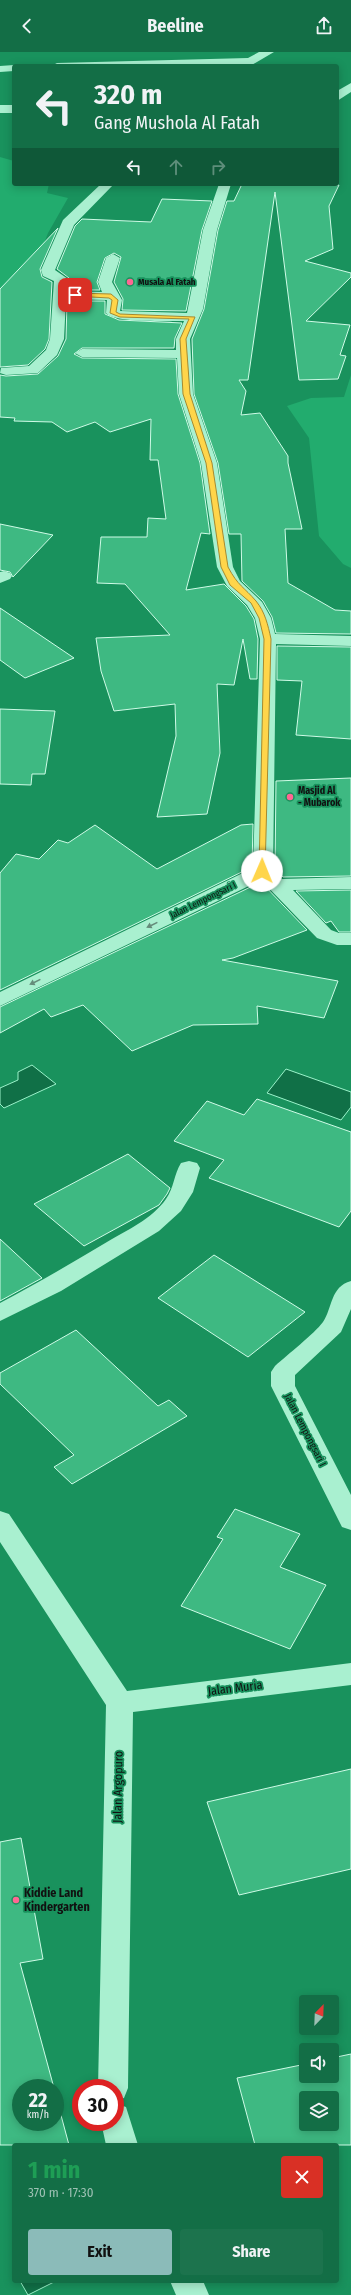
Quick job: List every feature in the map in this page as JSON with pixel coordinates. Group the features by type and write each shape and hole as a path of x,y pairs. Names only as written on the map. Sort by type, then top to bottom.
{"street":[{"path":"182,64 245,63 268,52"},
{"path":"0,69 12,68"},
{"path":"339,96 351,87"},
{"path":"0,109 12,109"},
{"path":"6,371 33,370 52,352 57,340 61,279 48,273 48,270 68,224 106,186"},
{"path":"224,186 210,230 196,309 183,339 186,394 209,463 225,567 233,583 254,602 263,618 268,639 262,871 278,885 324,934 337,939 351,939"},
{"path":"113,258 105,282 111,296 115,300 113,313 120,315 192,317"},
{"path":"59,295 111,296"},
{"path":"82,353 184,354"},
{"path":"268,639 351,641"},
{"name":"Jalan Lempongsari I","path":"0,1000 262,871"},
{"path":"278,885 351,883"},
{"path":"0,1313 53,1285 151,1226 173,1206 182,1192 189,1168"},
{"name":"Jalan Lempongsari I","path":"351,1289 343,1299 333,1326 283,1372 282,1379 283,1386 351,1520"},
{"path":"0,1521 120,1703"},
{"name":"Jalan Muria","path":"120,1703 351,1674"},
{"name":"Jalan Argopuro","path":"113,2079 120,1703"},
{"path":"118,2131 122,2143"},
{"path":"187,2283 193,2295"}],"shaded area":[{"path":"0,157 12,160 12,186 49,186 47,193 68,198 48,233 43,246 0,309"},
{"path":"351,375 351,568 343,564 319,536 309,438 287,406 311,398 344,397"},
{"path":"32,1065 56,1084 4,1108 0,1104 0,1088 18,1080 18,1072"},
{"path":"286,1069 351,1092 351,1107 341,1120 267,1093"},
{"path":"21,2283 52,2283 28,2295"}],"building":[{"path":"241,186 339,186 329,206 333,249 305,261 351,273 351,277 306,321 350,325 340,355 346,356 338,379 299,380 275,192 248,380 239,380 246,391 241,415 260,413 288,456 288,463 302,529 285,529 288,583 335,610 351,611 351,634 276,633 272,617 263,601 242,581 241,534 229,534 218,463 194,394 192,339 204,309 218,230 227,201 234,201"},
{"path":"162,199 212,201 202,230 186,311 122,310 123,299 114,282 121,257 114,253 105,258 97,282 100,290 68,290 69,278 57,269 75,226 82,219 151,222"},
{"path":"58,228 40,269 42,277 52,282 49,339 45,349 28,365 0,367 0,289"},
{"path":"67,301 105,301 105,314 119,320 182,323 175,338 174,348 82,348 74,354 82,358 176,359 178,394 200,463 210,534 201,533 186,590 224,584 246,606 254,619 258,639 257,679 250,679 243,639 234,685 217,684 220,753 207,814 157,817 176,736 175,704 114,711 101,671 96,638 170,635 125,584 97,583 101,537 147,537 148,518 166,519 158,460 150,460 151,419 110,432 95,422 67,432 52,422 14,421 15,418 0,417 0,375 38,374 58,356 66,339"},
{"path":"0,524 53,535 13,577 10,572 0,570"},
{"path":"0,608 74,658 25,678 0,660"},
{"path":"277,646 351,647 351,739 296,735 302,681 277,680"},
{"path":"0,709 55,711 45,774 32,774 31,785 0,784"},
{"path":"351,778 351,876 283,877 275,869 276,781"},
{"path":"253,824 252,867 0,990 0,873 16,854 39,859 58,840 68,843 95,825 157,869 241,825"},
{"path":"261,882 307,930 233,958 222,960 338,981 324,1018 257,1006 258,1024 193,1025 132,1051 83,1005 51,1017 44,1009 0,1033 0,1007"},
{"path":"351,890 351,932 339,932 331,921 326,923 296,891"},
{"path":"257,1099 351,1132 351,1211 339,1227 209,1178 224,1160 174,1141 207,1101 244,1115"},
{"path":"128,1154 170,1188 159,1205 84,1246 34,1204"},
{"path":"0,1239 42,1278 0,1301"},
{"path":"214,1255 305,1312 248,1357 158,1298"},
{"path":"76,1330 158,1406 169,1400 187,1416 72,1484 54,1467 74,1455 0,1384 0,1373"},
{"path":"235,1509 300,1534 280,1567 326,1585 290,1649 181,1606 223,1539 217,1537"},
{"path":"351,1769 351,1869 239,1895 207,1802"},
{"path":"21,1838 43,1959 20,1963 52,2079 12,2079 12,2131 64,2131 64,2126 68,2143 12,2143 12,2145 0,2145 0,1842"},
{"path":"351,2054 351,2145 339,2145 339,2143 254,2143 237,2078 299,2065 299,2083 339,2083 339,2057"}],"place":[{"name":"Musala Al Fatah","path":"130,282"},
{"name":"Masjid Al - Mubarok","path":"290,797"},
{"name":"Kiddie Land Kindergarten","path":"16,1900"}],"route":[{"path":"75,295 111,296 115,300 112,310 113,313 120,315 192,317 183,339 186,394 209,463 225,567 233,583 242,593 254,602 263,618 268,639 262,871"}]}
